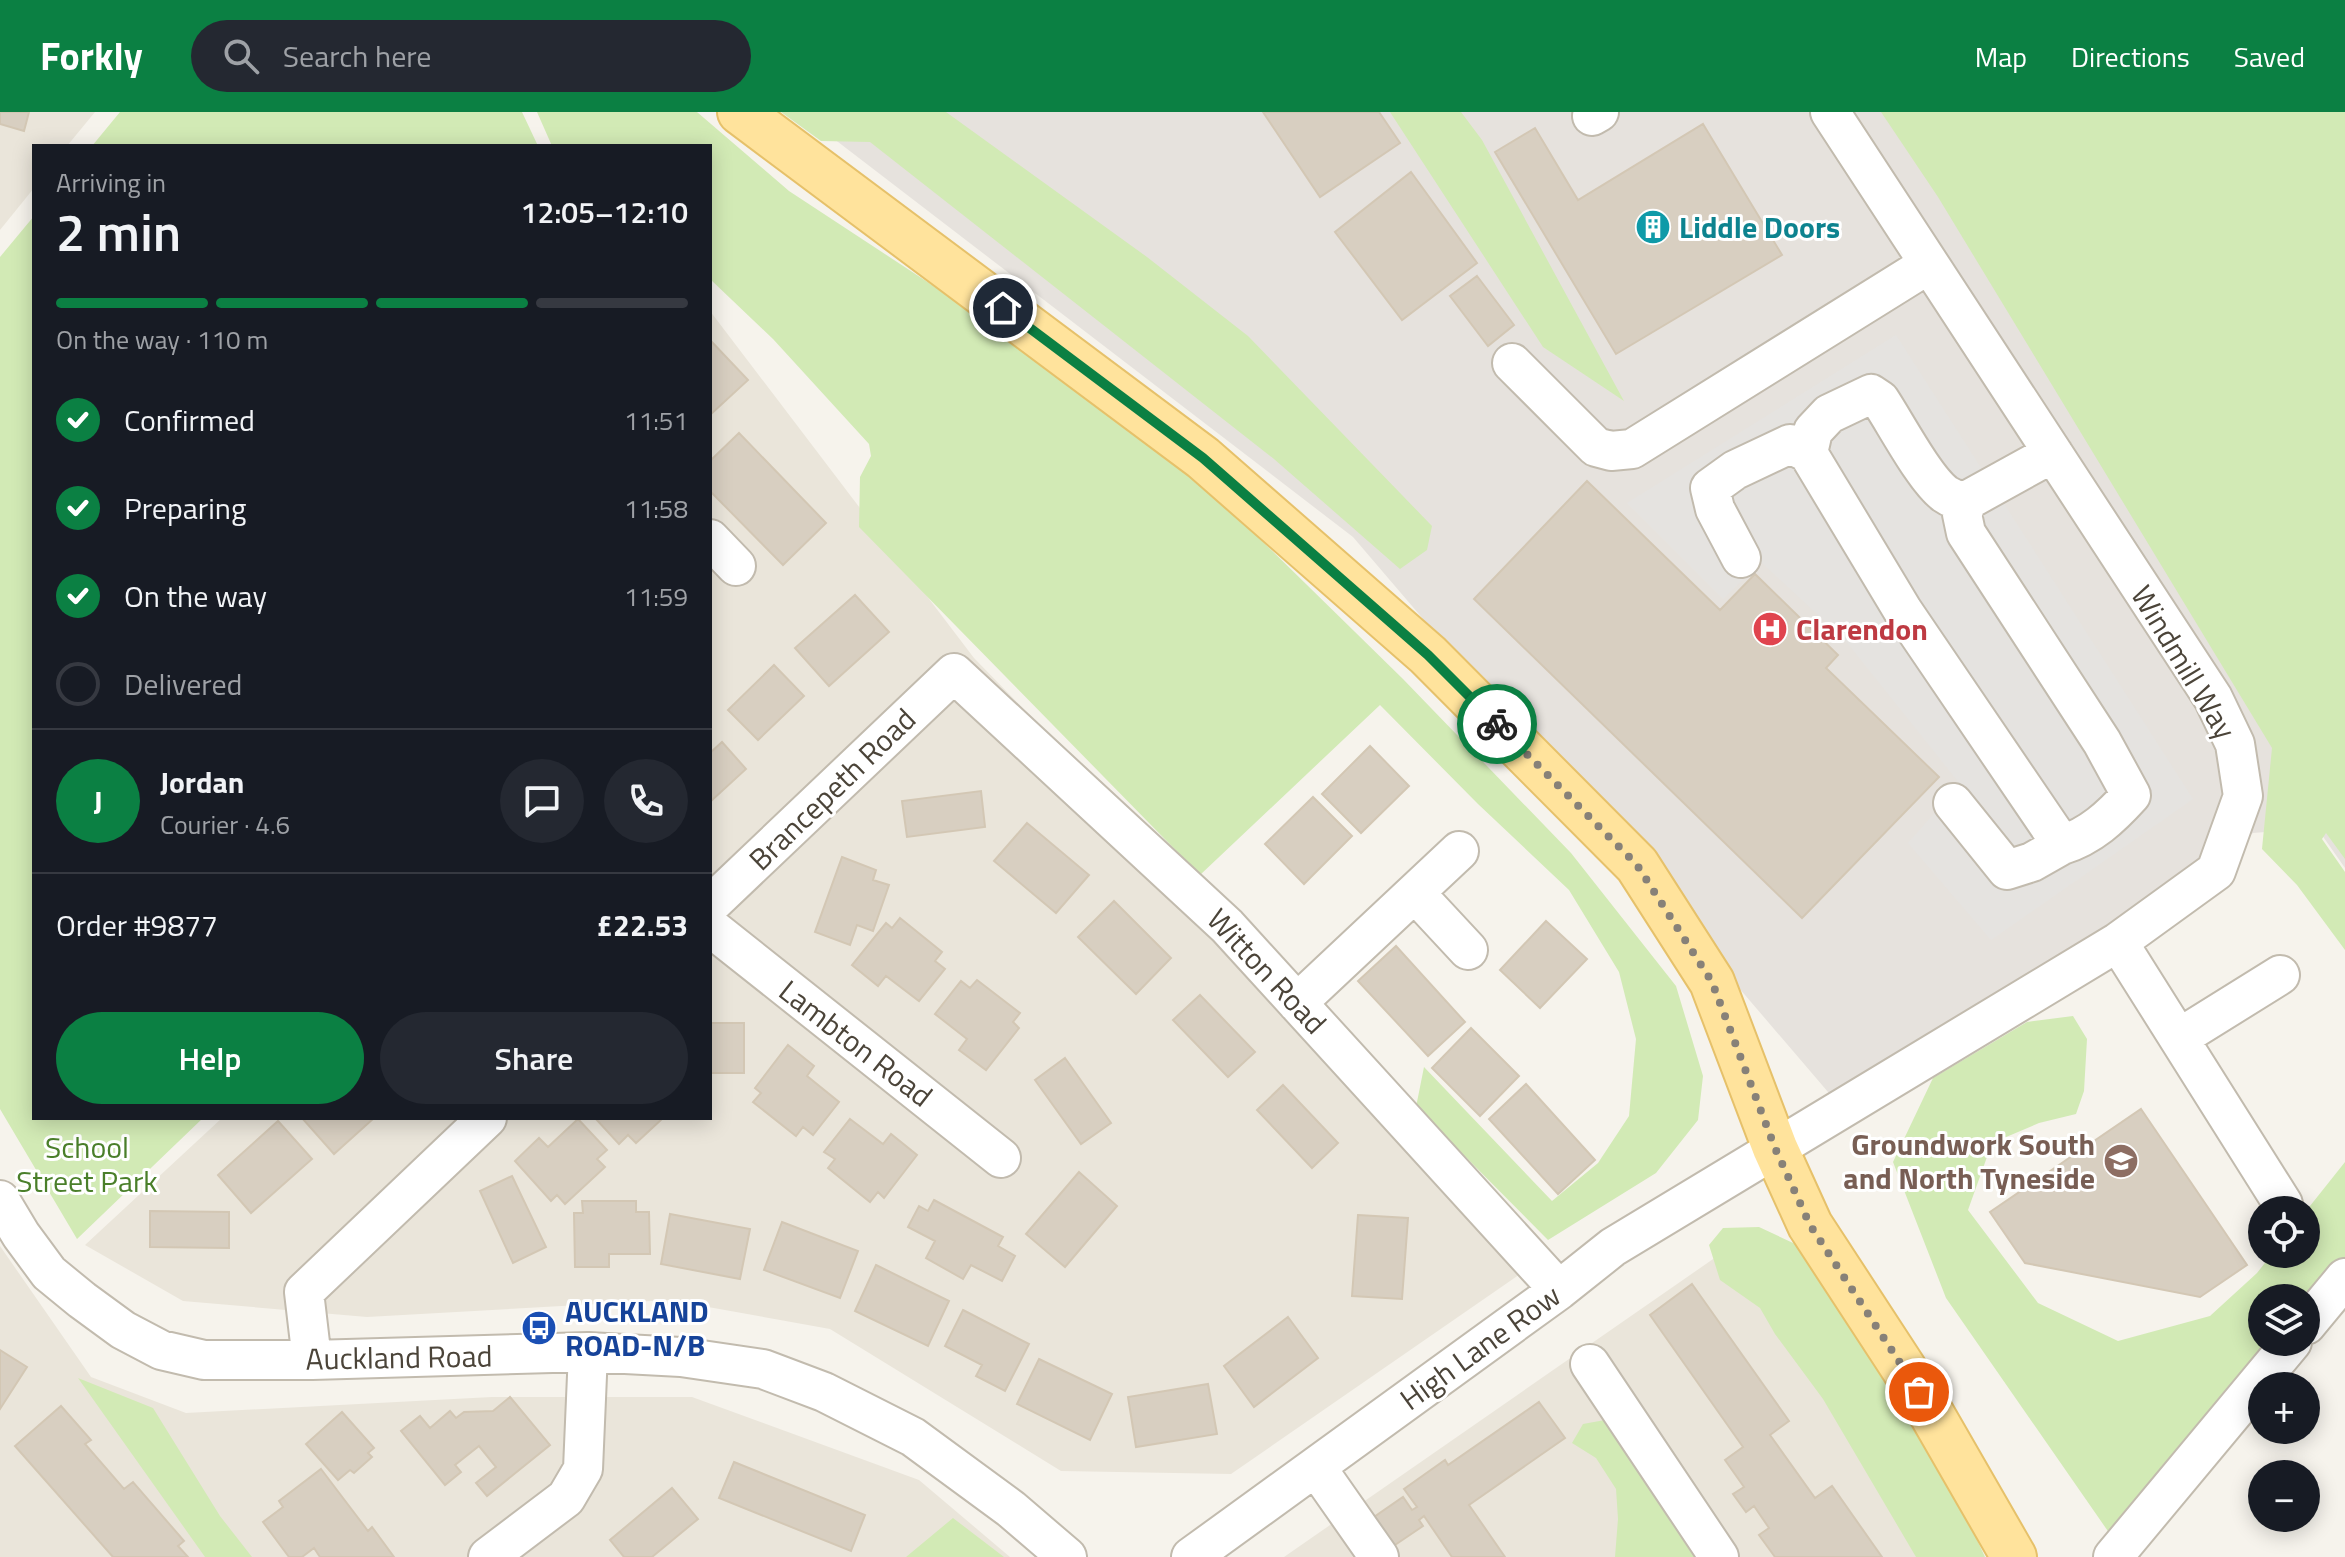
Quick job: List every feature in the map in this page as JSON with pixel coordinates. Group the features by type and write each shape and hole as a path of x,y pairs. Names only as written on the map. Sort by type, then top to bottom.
{"main road":[{"path":"740,112 1203,458 1428,655 1637,865 1712,982 1775,1148 1810,1225 1919,1392 2014,1557"}],"street":[{"name":"Windmill Way","path":"1775,1148 2118,942 2216,871 2243,796 2235,744 2213,698 1830,112"},
{"path":"1512,363 1596,447 1611,451 1632,449 1929,264"},
{"path":"1808,453 1813,431 1829,414 1871,394 1880,400 1931,479 1945,494 1959,501 1968,500 2053,453"},
{"path":"1741,558 1715,509 1710,488 1735,470 1790,444 1808,453 1903,611 2062,845"},
{"path":"1953,803 2007,870 2032,862 2080,839 2115,812 2131,795 2102,742 1966,533 1962,514 1968,500"},
{"path":"712,541 736,566"},
{"name":"Brancepeth Road","path":"712,903 954,673"},
{"name":"Witton Road","path":"954,673 1227,926 1559,1290"},
{"path":"1297,1003 1459,851"},
{"path":"1415,893 1468,950"},
{"name":"Lambton Road","path":"712,929 1001,1158"},
{"path":"2118,942 2278,1196"},
{"path":"2179,1038 2280,975"},
{"path":"312,1360 304,1292 485,1120"},
{"name":"High Lane Row","path":"1191,1557 1559,1290 1613,1247 1775,1148"},
{"name":"Auckland Road","path":"0,1200 49,1273 123,1330 161,1350 204,1360 588,1352 681,1357 763,1369 824,1392 913,1437 1011,1509 1067,1557"},
{"path":"2320,1308 2345,1278"},
{"path":"488,1557 566,1498 583,1469 588,1352"},
{"path":"2113,1557 2280,1356"},
{"path":"1590,1364 1719,1557"},
{"path":"1316,1467 1379,1557"}],"shaded area":[{"path":"0,112 95,112 69,144 32,144 32,190 0,230"},
{"path":"799,112 2345,112 2345,868 2317,828 2253,833 1834,1099 1353,537"},
{"path":"712,314 974,658 1552,1252 1231,1474 1061,1471 830,1329 669,1300 367,1317 183,1301 85,1245 220,1120 712,1120"},
{"path":"1896,335 2193,799 1991,940 1908,843 1960,784 1845,640 1761,562 1723,599 1627,503"},
{"path":"0,1246 91,1377 186,1413 492,1397 692,1397 919,1480 1010,1557 0,1557"},
{"path":"1716,1257 1797,1306 1934,1557 1284,1557"}],"green space":[{"path":"120,112 522,112 537,144 94,144"},
{"path":"537,112 697,112 789,191 926,281 1123,419 1207,487 1403,679 1571,853 1676,986 1703,1076 1698,1120 1656,1173 1548,1240 1416,1107 1424,1067 1552,1201 1598,1163 1629,1116 1636,1039 1619,972 1569,890 1380,705 1200,875 859,527 860,477 871,456 869,444 773,339 712,281 712,144 551,144"},
{"path":"781,112 946,112 1147,257 1248,336 1432,526 1427,550 1400,569 1274,459 870,142 821,141"},
{"path":"1390,112 1461,112 1482,140 1624,401 1543,347"},
{"path":"1881,112 2345,112 2345,859 2326,833 2322,839 2345,872 2345,950 2297,885 2262,849 2272,748 1938,197"},
{"name":"School Street Park","path":"32,218 32,1120 201,1120 77,1239 0,1109 0,257"},
{"path":"2073,1016 2087,1039 2084,1091 2076,1114 2039,1123 1992,1143 1968,1210 2038,1303 2118,1341 2210,1316 2261,1268 2320,1268 2318,1196 2345,1162 2345,1263 2320,1285 2248,1284 2248,1356 2269,1356 2255,1372 2248,1372 2248,1380 2112,1537 1946,1298 1893,1162 1933,1078 2027,1022"},
{"path":"1759,1227 1806,1249 1847,1303 1966,1516 1985,1557 1916,1557 1823,1399 1775,1334 1760,1308 1720,1280 1709,1245 1723,1228"},
{"path":"78,1378 153,1408 220,1516 252,1557 205,1557"},
{"path":"1605,1420 1702,1557 1615,1557 1618,1519 1616,1489 1596,1458 1572,1443 1583,1424"},
{"path":"953,1518 1004,1557 906,1557"}],"building":[{"path":"0,112 29,112 24,131 0,124"},
{"path":"1263,112 1379,112 1400,143 1320,197"},
{"name":"Liddle Doors","path":"1703,124 1782,255 1616,354 1495,152 1535,128 1578,200"},
{"path":"1411,172 1477,263 1402,320 1335,232"},
{"path":"1477,276 1514,325 1488,346 1450,296"},
{"path":"712,342 748,380 712,413"},
{"path":"739,433 826,523 783,565 712,493 712,459"},
{"path":"1587,481 1720,610 1755,574 1838,655 1826,668 1939,777 1802,918 1474,599"},
{"path":"855,595 889,632 829,686 795,648"},
{"path":"774,665 804,696 758,740 728,710"},
{"path":"722,742 746,769 712,800 712,751"},
{"path":"1370,746 1409,786 1361,833 1322,794"},
{"path":"981,791 985,827 907,837 902,801"},
{"path":"1313,797 1352,836 1304,884 1265,844"},
{"path":"1027,823 1089,875 1056,913 994,861"},
{"path":"842,857 876,870 873,880 889,885 873,931 857,925 850,945 815,932"},
{"path":"1114,901 1171,958 1136,994 1078,937"},
{"path":"900,918 942,952 935,961 945,969 919,1001 886,976 878,986 852,965 886,923 892,928"},
{"path":"1546,921 1587,959 1540,1008 1500,970"},
{"path":"1396,946 1465,1022 1428,1056 1358,981"},
{"path":"977,980 1020,1013 1013,1022 1019,1028 986,1070 959,1050 967,1039 935,1014 961,981 970,988"},
{"path":"1200,995 1255,1052 1228,1077 1173,1020"},
{"path":"712,1023 744,1023 744,1073 712,1073"},
{"path":"1471,1028 1519,1076 1480,1116 1432,1068"},
{"path":"788,1045 814,1066 807,1076 839,1102 813,1135 803,1127 796,1136 753,1102 761,1093 755,1088"},
{"path":"1065,1058 1111,1123 1081,1144 1035,1080"},
{"path":"1526,1084 1595,1160 1558,1194 1489,1119"},
{"path":"1283,1085 1338,1143 1312,1168 1257,1110"},
{"name":"Groundwork South and North Tyneside","path":"2141,1109 2247,1265 2200,1297 2025,1263 1990,1212"},
{"path":"850,1119 883,1144 891,1134 917,1155 884,1198 878,1192 870,1202 828,1168 835,1159 824,1152"},
{"path":"304,1120 372,1120 334,1154"},
{"path":"579,1120 607,1150 597,1159 605,1167 565,1204 557,1195 551,1201 515,1161 539,1138 548,1147"},
{"path":"597,1120 661,1120 636,1143 628,1135 619,1144"},
{"path":"278,1121 312,1159 251,1213 218,1175"},
{"path":"1079,1172 1117,1206 1065,1267 1026,1234"},
{"path":"512,1176 546,1247 513,1263 480,1191"},
{"path":"934,1200 1003,1237 998,1246 1015,1256 1002,1281 971,1265 963,1279 926,1258 935,1241 908,1227 919,1206 928,1211"},
{"path":"582,1201 636,1201 636,1212 649,1212 650,1254 609,1254 609,1267 575,1267 574,1213 583,1213"},
{"path":"150,1211 229,1212 229,1248 150,1247"},
{"path":"670,1214 750,1229 740,1279 661,1264"},
{"path":"1358,1215 1408,1218 1402,1299 1352,1296"},
{"path":"782,1222 858,1251 840,1298 764,1270"},
{"path":"876,1265 949,1301 928,1346 855,1311"},
{"path":"1692,1284 1789,1421 1770,1435 1815,1498 1832,1486 1882,1557 1775,1557 1759,1535 1769,1528 1754,1506 1746,1512 1733,1494 1744,1487 1725,1460 1743,1447 1650,1315"},
{"path":"963,1310 1029,1344 1005,1391 976,1376 982,1365 945,1346"},
{"path":"1288,1317 1318,1358 1254,1407 1224,1366"},
{"path":"0,1350 27,1367 0,1409"},
{"path":"1039,1359 1112,1394 1090,1440 1017,1404"},
{"path":"1208,1384 1217,1434 1136,1447 1128,1397"},
{"path":"510,1397 550,1445 487,1496 476,1483 496,1467 479,1446 455,1465 461,1472 445,1485 401,1431 420,1416 430,1428 450,1411 456,1418 464,1412 493,1411"},
{"path":"1539,1402 1565,1438 1469,1505 1505,1557 1452,1557 1424,1516 1419,1520 1423,1526 1395,1545 1374,1517 1403,1497 1412,1510 1417,1507 1404,1489 1445,1460 1448,1465"},
{"path":"61,1406 91,1440 85,1444 124,1489 133,1482 184,1541 178,1546 188,1557 113,1557 15,1446"},
{"path":"342,1412 374,1448 368,1453 372,1457 354,1473 350,1470 338,1480 306,1444"},
{"path":"734,1462 865,1515 851,1551 719,1498"},
{"path":"321,1469 368,1531 372,1527 394,1557 320,1557 314,1548 302,1557 289,1557 263,1522 283,1507 279,1501"},
{"path":"672,1488 698,1519 652,1557 624,1557 610,1540"}],"way so far":[{"path":"1497,724 1637,865 1712,982 1775,1148 1810,1225 1919,1392"}],"place":[{"name":"Liddle Doors","path":"1653,227"},
{"name":"Clarendon","path":"1770,629"},
{"name":"Groundwork South and North Tyneside","path":"2121,1161"},
{"name":"AUCKLAND ROAD-N/B","path":"539,1328"}],"route":[{"path":"1003,308 1203,458 1428,655 1497,724"}]}
